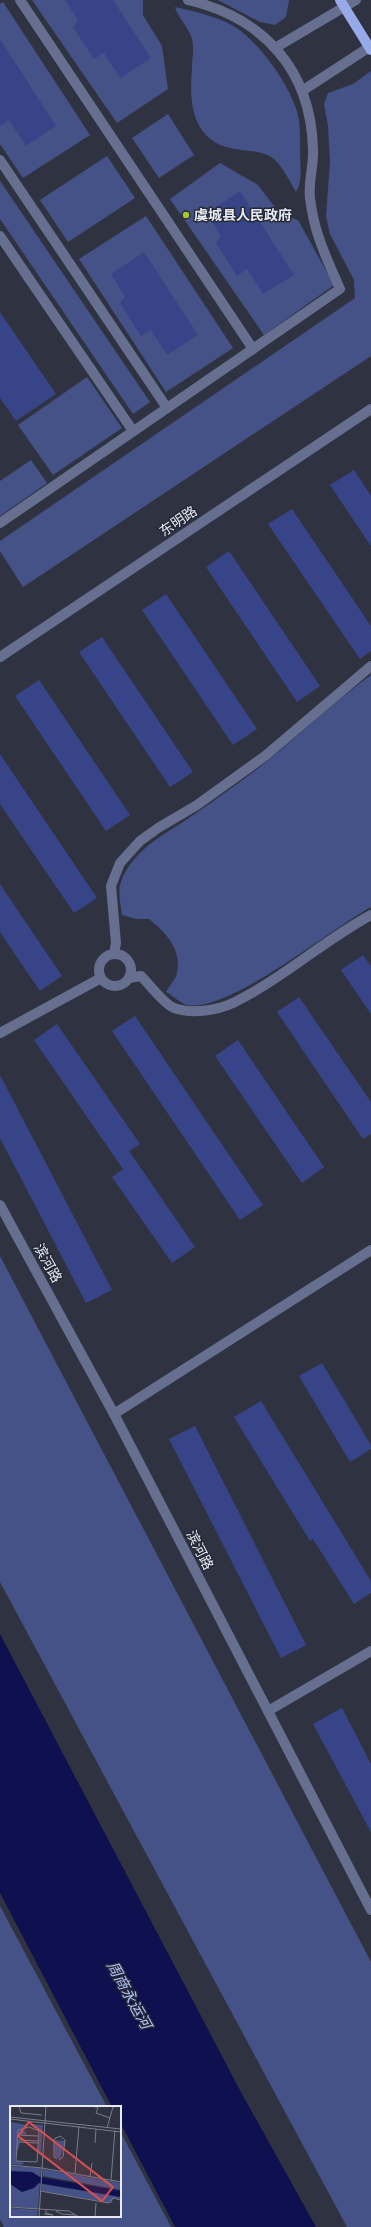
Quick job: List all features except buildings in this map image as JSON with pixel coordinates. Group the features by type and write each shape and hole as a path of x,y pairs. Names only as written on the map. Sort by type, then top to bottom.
{"main road":[{"path":"342,3 370,48"}],"street":[{"path":"20,0 253,349"},
{"path":"0,523 340,289 316,236 310,196 314,149 308,105 291,68 264,36 234,15 206,4 188,0"},
{"path":"275,48 342,3 356,0"},
{"path":"302,91 370,48"},
{"path":"0,160 167,408"},
{"path":"0,236 133,431"},
{"name":"东明路","path":"0,657 371,409"},
{"path":"114,954 116,943 111,886 120,863 140,841 158,828 196,805 265,756 371,666"},
{"path":"129,978 141,976 173,1008 192,1012 214,1009 232,1004 263,986 327,941 371,915"},
{"path":"114,954 122,956 128,962 131,970 129,978 123,984 115,986 107,984 101,978 99,970 100,962 106,956 114,954"},
{"path":"0,1033 101,978"},
{"name":"滨河路","path":"0,1205 114,1414 371,1910"},
{"path":"114,1414 371,1250"},
{"path":"268,1711 371,1651"}],"shaded area":[{"path":"32,0 143,0 143,15 162,46 168,89 117,123"},
{"path":"218,0 289,0 286,17 275,25 260,22"},
{"path":"3,2 90,135 23,178 0,144 0,4"},
{"path":"175,7 215,18 228,23 239,30 261,51 282,79 296,107 299,120 301,172 300,183 296,192 283,170 274,159 260,152 233,149 223,146 214,142 201,128 194,113 191,96 192,40"},
{"path":"371,71 371,356 23,587 0,551 0,541 355,298 354,280 330,234 326,216 330,162 328,126 324,104 328,93 353,84"},
{"path":"168,114 194,155 159,178 132,138"},
{"path":"107,156 135,198 68,242 40,200"},
{"path":"220,163 258,185 280,214 298,220 334,285 264,335 170,199"},
{"path":"0,181 150,402 133,414 0,219"},
{"path":"146,216 233,348 166,392 79,259"},
{"path":"87,377 122,428 53,475 18,425"},
{"path":"31,460 47,483 0,516 0,481"},
{"path":"371,675 371,907 279,967 228,996 205,1004 187,1005 182,1003 166,992 177,973 178,964 175,949 167,936 149,919 136,919 122,915 120,884 129,866 152,842 207,806 252,773"},
{"path":"0,1256 371,1962 371,2227 347,2227 0,1582"},
{"path":"0,1906 106,2106 10,2106 10,2217 121,2217 121,2133 171,2227 4,2227 0,2219"}],"water":[{"name":"周商永运河","path":"0,1634 242,2094 316,2227 175,2227 121,2124 121,2106 111,2106 0,1893"}],"place":[{"name":"虞城县人民政府","path":"186,215"}]}
